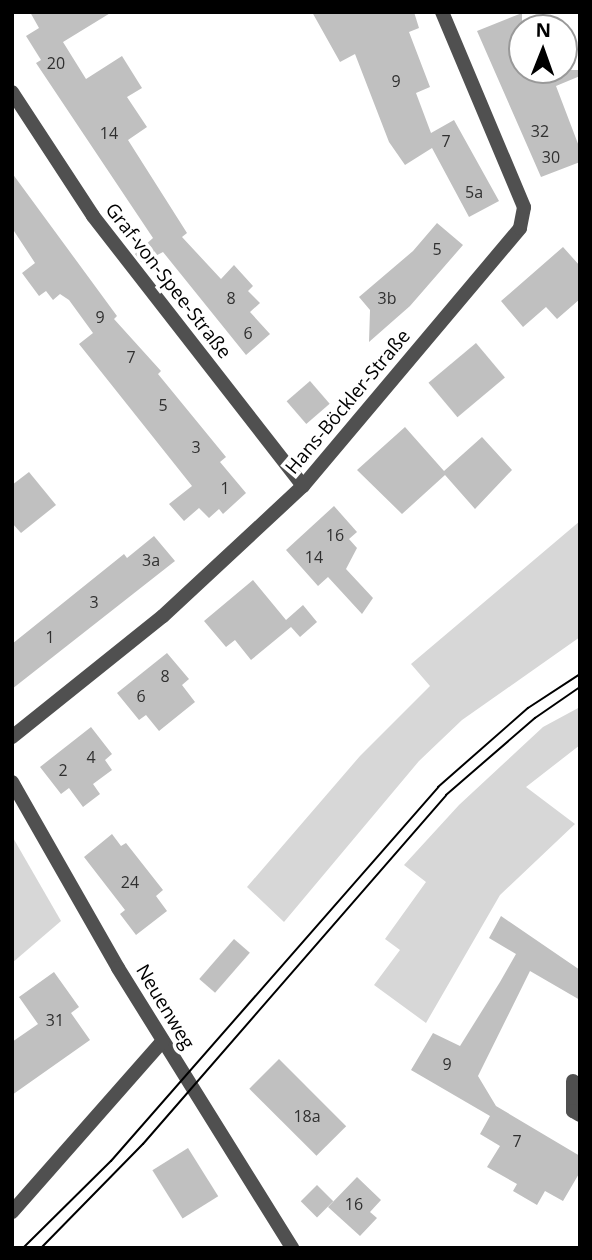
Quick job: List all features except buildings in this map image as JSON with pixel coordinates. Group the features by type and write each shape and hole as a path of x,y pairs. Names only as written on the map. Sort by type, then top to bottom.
{"street":[{"name":"Hans-Böckler-Straße","path":"12,737 163,616 303,486 520,228 524,207 442,12"},
{"name":"Graf-von-Spee-Straße","path":"12,92 93,216 303,486"},
{"name":"Neuenweg","path":"12,782 163,1041 292,1248"},
{"path":"12,1212 163,1041"},
{"path":"573,1081 573,1111 580,1115"}],"shaded area":[{"path":"580,521 580,637 462,720 419,761 284,922 247,887 360,756 430,686 411,664"},
{"path":"580,707 580,745 526,787 575,824 500,895 426,1023 374,985 400,950 385,939 426,882 404,865 459,805 543,727"},
{"path":"12,836 61,921 12,963"}],"tram line":[{"path":"23,1248 111,1161 438,787 528,708 580,674"},
{"path":"41,1248 143,1144 446,795 535,718 580,687"}]}
